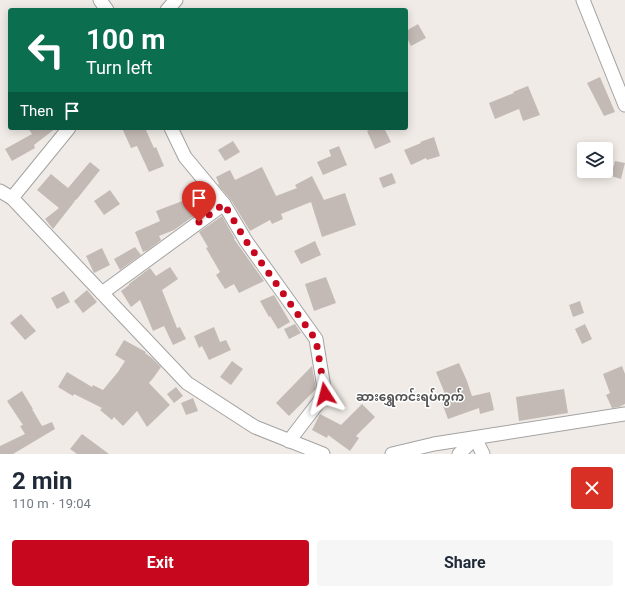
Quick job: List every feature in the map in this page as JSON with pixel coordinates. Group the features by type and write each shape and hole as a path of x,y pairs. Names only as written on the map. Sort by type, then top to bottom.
{"street":[{"path":"169,8 176,0"},
{"path":"583,0 625,105"},
{"path":"12,198 67,130"},
{"path":"172,130 185,157 224,204 246,241 316,340 325,394 289,441"},
{"path":"0,191 12,198 187,383 255,427 323,454"},
{"path":"102,293 224,204"},
{"path":"392,454 434,444 625,414"},
{"path":"459,454 475,438"},
{"path":"475,438 483,454"}],"building":[{"path":"418,24 426,38 411,46 408,40 408,30"},
{"path":"600,77 615,112 604,116 587,83"},
{"path":"528,86 540,115 523,121 519,109 495,119 489,103"},
{"path":"29,130 53,130 34,145 35,148 12,161 5,149 32,134"},
{"path":"123,130 146,130 154,148 156,147 164,166 149,172 137,146 131,148"},
{"path":"385,130 391,142 375,149 367,131"},
{"path":"434,137 440,156 427,160 426,158 411,165 404,150"},
{"path":"233,141 240,152 225,161 218,150"},
{"path":"339,146 347,165 323,175 317,162 331,156 329,150"},
{"path":"615,161 625,163 621,179 613,177"},
{"path":"90,162 100,170 53,229 45,219 59,208 37,190 51,174 68,188"},
{"path":"262,167 276,196 297,188 295,185 312,176 324,200 345,193 356,225 322,237 311,202 281,214 283,219 272,224 270,220 250,231 231,200 218,185 219,184 216,177 230,170 235,180"},
{"path":"392,173 396,183 383,188 379,178"},
{"path":"110,190 120,204 104,215 94,201"},
{"path":"204,193 212,203 174,230 159,236 161,240 143,252 135,232 160,221 156,211 193,197 194,199"},
{"path":"222,216 234,239 264,281 239,293 234,284 225,289 216,275 220,272 206,248 208,247 199,232"},
{"path":"315,241 321,255 301,264 294,251"},
{"path":"135,247 141,255 120,270 114,259"},
{"path":"102,248 110,265 94,273 86,256"},
{"path":"170,267 178,279 162,290 177,328 180,327 186,339 173,345 164,326 153,331 140,300 131,307 121,291 150,268 156,276"},
{"path":"326,277 336,303 314,311 305,284"},
{"path":"87,290 97,302 83,313 74,301"},
{"path":"64,291 70,302 57,309 51,298"},
{"path":"274,295 290,322 278,329 260,301"},
{"path":"580,301 584,313 573,317 569,305"},
{"path":"21,314 36,331 25,340 10,323"},
{"path":"295,324 301,333 289,339 284,329"},
{"path":"585,324 592,339 582,344 575,329"},
{"path":"214,327 220,342 226,340 231,350 209,360 202,346 199,348 194,336"},
{"path":"124,340 146,352 145,353 161,367 149,383 170,405 147,427 137,411 123,426 114,417 112,420 100,410 102,408 74,394 73,396 58,387 67,372 92,387 93,385 103,390 125,361 115,355"},
{"path":"232,361 243,369 231,385 220,377"},
{"path":"459,363 472,396 490,392 494,410 480,414 479,408 448,419 442,403 448,401 436,372"},
{"path":"312,366 316,389 289,416 276,403"},
{"path":"622,366 625,374 625,404 612,408 606,395 610,393 603,374"},
{"path":"176,387 183,396 174,403 167,394"},
{"path":"564,389 568,413 519,421 516,397"},
{"path":"22,391 42,426 52,422 55,429 13,454 0,454 0,446 25,434 20,426 23,425 7,401"},
{"path":"193,398 198,411 186,415 181,403"},
{"path":"362,404 375,417 356,436 359,438 350,451 328,435 327,438 312,430 320,414 341,425"},
{"path":"82,434 109,454 77,454 70,449"}],"district":[{"name":"ဆားရွှေကင်းရပ်ကွက်","path":"410,397"}],"route":[{"path":"199,222 224,204 246,241 278,284 316,340 325,394"}]}
